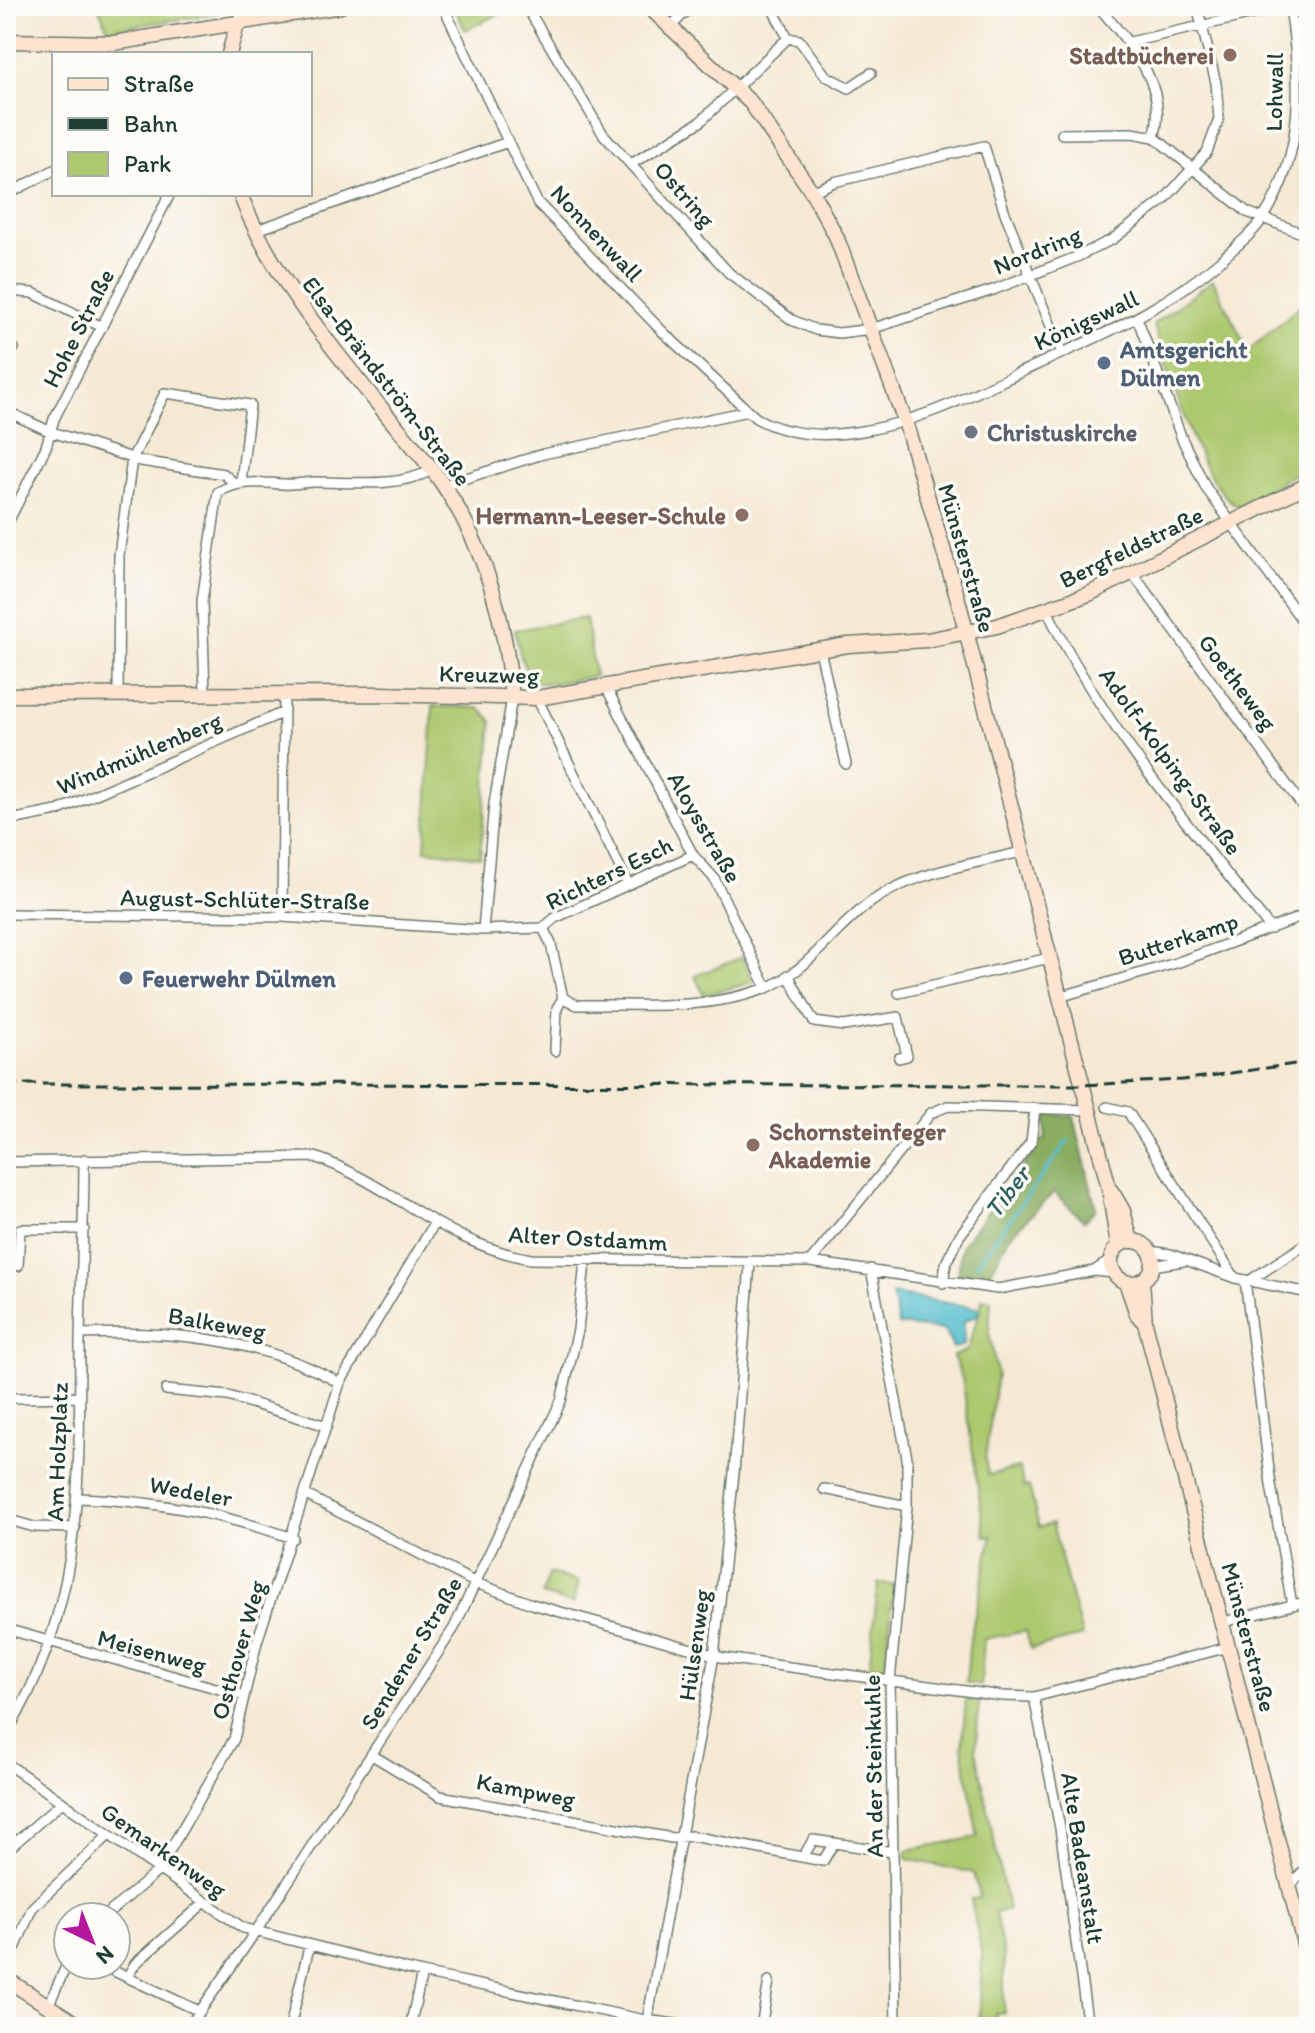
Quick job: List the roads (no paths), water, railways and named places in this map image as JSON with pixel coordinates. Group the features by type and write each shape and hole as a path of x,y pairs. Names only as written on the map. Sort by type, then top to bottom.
{"street":[{"path":"230,52 242,6"},
{"path":"6,41 114,43 341,6"},
{"name":"Nonnenwall","path":"443,6 537,202 663,332 748,411 775,428 806,434 855,432 905,421"},
{"name":"Ostring","path":"526,6 591,116 667,209 729,273 792,320 816,330 839,333 871,329"},
{"name":"Münsterstraße","path":"648,6 668,29 736,88 766,122 812,192 836,236 905,421 966,632 1109,1188 1123,1211 1125,1243"},
{"path":"668,29 692,6"},
{"path":"771,6 788,38"},
{"path":"1098,6 1130,42 1154,88 1154,137"},
{"name":"Nordring","path":"871,329 993,290 1113,239 1164,200 1194,167 1216,136 1219,119 1197,6"},
{"path":"1130,42 1289,6"},
{"name":"Lohwall","path":"1262,220 1289,166 1299,116 1298,63 1289,6"},
{"path":"631,164 700,122 788,38"},
{"path":"788,38 799,40 826,76 849,88 871,73"},
{"path":"1062,134 1132,133 1154,137 1262,220 1309,236"},
{"path":"254,231 508,142"},
{"path":"812,192 834,182 984,146 990,173 1062,353"},
{"path":"6,195 52,171"},
{"name":"Hohe Straße","path":"6,526 46,447 49,431 169,196"},
{"name":"Elsa-Brändström-Straße","path":"241,196 254,231 303,311 444,485 473,538 487,575 504,636 512,698 494,804 483,930"},
{"name":"Königswall","path":"905,421 1138,320 1190,286 1262,220"},
{"path":"6,291 33,293 102,327"},
{"path":"1138,320 1182,439 1206,488 1309,630"},
{"path":"118,695 119,555 132,459 165,393 250,405 238,482"},
{"path":"6,411 49,431 132,459 224,474 238,482"},
{"path":"444,485 543,454 748,411"},
{"path":"205,693 202,601 218,492 238,482 392,482 419,477 432,470"},
{"name":"Bergfeldstraße","path":"966,632 1047,610 1133,574 1309,484"},
{"name":"Goetheweg","path":"1133,574 1309,815"},
{"name":"Adolf-Kolping-Straße","path":"1047,610 1086,679 1138,755 1271,929"},
{"name":"Kreuzweg","path":"6,695 205,693 537,698 871,642 904,643 966,632"},
{"path":"820,650 846,764"},
{"name":"Aloysstraße","path":"606,687 693,855 714,878 767,988"},
{"path":"282,917 284,696"},
{"path":"537,698 628,884"},
{"name":"Windmühlenberg","path":"6,821 57,811 284,712"},
{"path":"563,998 577,1005 700,1004 767,988 819,952 867,904 897,886 1021,852"},
{"name":"Richters Esch","path":"543,928 555,918 693,855"},
{"name":"August-Schlüter-Straße","path":"6,914 282,917 483,930 543,928"},
{"name":"Butterkamp","path":"1059,997 1176,963 1309,914"},
{"path":"543,928 551,944 563,998 557,1008 555,1051"},
{"path":"899,993 1049,958"},
{"path":"788,975 814,1022 844,1026 898,1017 907,1056 899,1058"},
{"path":"810,1262 931,1113 948,1106 1089,1110"},
{"path":"1107,1107 1128,1112 1243,1280 1271,1485 1292,1605"},
{"path":"943,1283 946,1263 960,1235 1031,1142 1035,1109"},
{"name":"Alter Ostdamm","path":"6,1162 315,1157 352,1170 434,1224 495,1253 585,1262 810,1262 998,1289 1094,1271 1117,1272"},
{"name":"Am Holzplatz","path":"6,1734 49,1643 66,1581 75,1528 79,1498 84,1159"},
{"name":"Osthover Weg","path":"123,1901 158,1871 234,1739 257,1642 293,1538 340,1383 434,1224"},
{"path":"18,1266 15,1228 84,1229"},
{"path":"1243,1280 1309,1242"},
{"path":"1151,1258 1142,1280 1117,1272 1125,1243 1151,1258 1183,1261 1243,1280 1309,1293"},
{"path":"1151,1258 1183,1261"},
{"name":"Sendener Straße","path":"189,2027 439,1654 476,1583 561,1401 578,1330 585,1262"},
{"name":"Hülsenweg","path":"647,2024 714,1656 734,1473 750,1263"},
{"name":"An der Steinkuhle","path":"871,1269 907,1458 907,1506 890,1681 896,2027"},
{"name":"Münsterstraße","path":"1117,1272 1137,1314 1145,1323"},
{"name":"Münsterstraße","path":"1142,1280 1145,1323 1309,1963"},
{"name":"Balkeweg","path":"80,1334 147,1331 213,1339 269,1351 340,1383"},
{"path":"166,1390 228,1396 327,1426"},
{"path":"14,1398 80,1397"},
{"path":"824,1489 907,1506"},
{"path":"306,1495 476,1583 532,1604 714,1656 1002,1696 1034,1697 1229,1647"},
{"name":"Wedeler","path":"79,1498 186,1507 231,1517 293,1538"},
{"path":"6,1519 34,1527 75,1528"},
{"path":"1223,1622 1309,1601"},
{"name":"Meisenweg","path":"6,1629 244,1696"},
{"name":"Alte Badeanstalt","path":"1034,1697 1060,1828 1088,2027"},
{"name":"Kampweg","path":"372,1755 440,1796 803,1857"},
{"name":"Gemarkenweg","path":"6,1763 243,1928 309,1947 647,2024 695,2027"},
{"path":"6,1851 61,1803"},
{"path":"6,1970 32,1908 109,1835"},
{"path":"834,1843 823,1861 803,1857 813,1840 834,1843 893,1852"},
{"path":"1291,1885 1309,1865"},
{"path":"132,1969 204,1903"},
{"path":"290,2027 309,1947"},
{"path":"410,2027 422,1973"},
{"path":"6,1979 81,2027"},
{"path":"132,1979 199,2011"},
{"path":"48,2006 59,1981"},
{"path":"761,2027 769,1981"},
{"path":"1284,2027 1309,2022"}],"water":[{"path":"892,1294 979,1308 978,1315 964,1321 964,1345 953,1348 944,1330 898,1325"}],"waterway":[{"name":"Tiber","path":"976,1265 1068,1141"}],"railway":[{"path":"6,1084 1082,1085 1182,1080 1309,1062"}],"place":[{"name":"Stadtbücherei","path":"1230,55"},
{"name":"Amtsgericht Dülmen","path":"1104,363"},
{"name":"Christuskirche","path":"971,432"},
{"name":"Hermann-Leeser-Schule","path":"742,515"},
{"name":"Feuerwehr Dülmen","path":"126,978"},
{"name":"Schornsteinfeger Akademie","path":"753,1145"}]}
